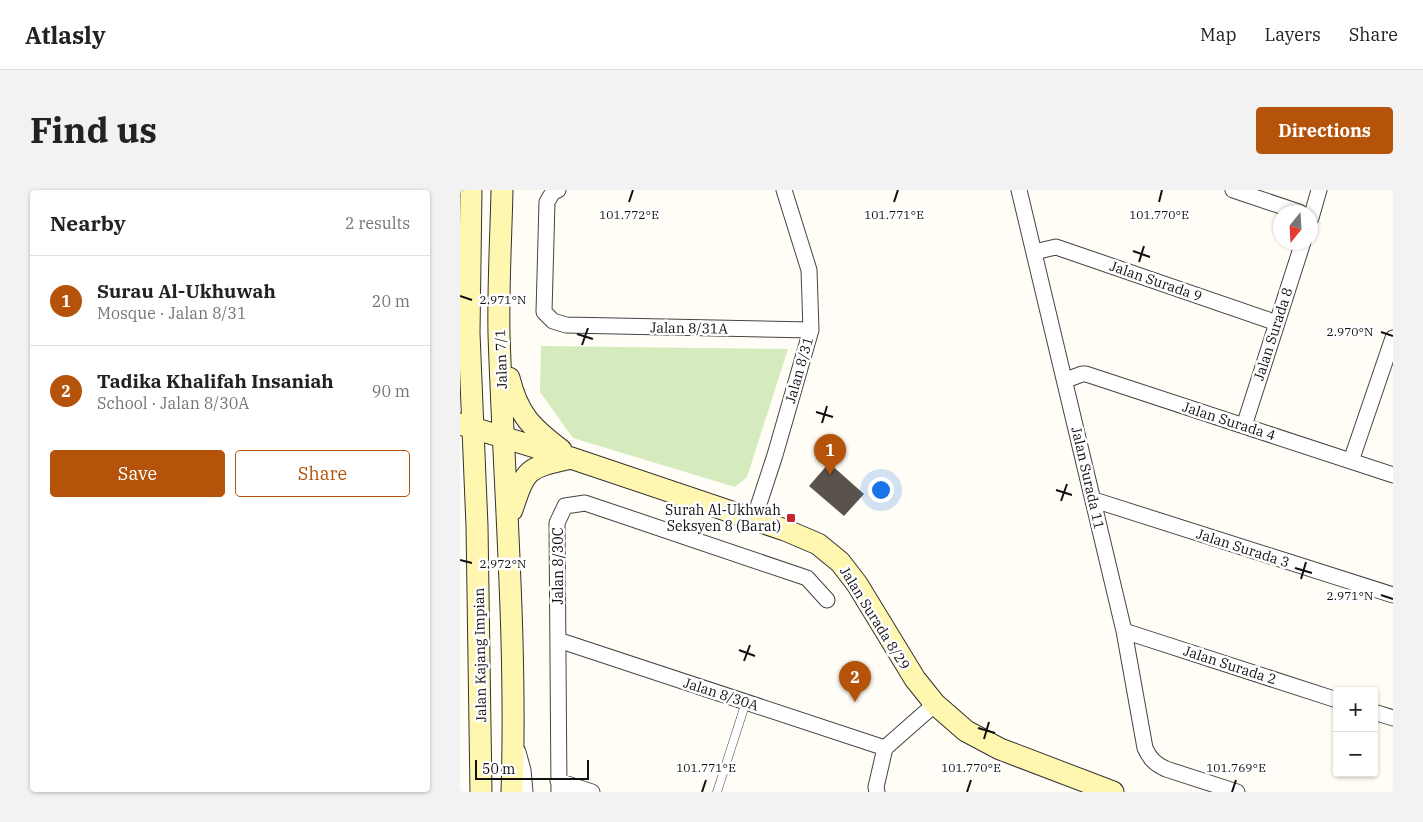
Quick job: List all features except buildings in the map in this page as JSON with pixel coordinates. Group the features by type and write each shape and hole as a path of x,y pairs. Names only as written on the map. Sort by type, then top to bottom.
{"street":[{"path":"467,426 471,190"},
{"name":"Jalan 7/1","path":"502,190 499,332 504,438"},
{"name":"Jalan 8/31A","path":"558,190 553,192 547,202 544,312 553,321 566,325 811,330"},
{"name":"Jalan 8/31","path":"754,519 775,455 811,330 809,270 784,190"},
{"name":"Jalan Surada 11","path":"1019,190 1066,380 1124,631 1145,748 1149,757 1156,764 1166,769 1237,792"},
{"path":"1233,190 1278,205"},
{"path":"1315,205 1319,190"},
{"name":"Jalan Surada 9","path":"1034,252 1056,247 1277,323"},
{"name":"Jalan Surada 8","path":"1244,426 1300,250"},
{"path":"460,353 469,332"},
{"path":"499,332 514,397 523,414 532,426 571,458"},
{"path":"1351,461 1393,338"},
{"name":"Jalan Surada 4","path":"1066,380 1086,374 1393,475"},
{"name":"Jalan Surada 8/29","path":"467,426 571,458 754,519 818,544 840,562 857,584 915,680 935,704 966,731 1000,749 1113,792"},
{"name":"Jalan Kajang Impian","path":"467,426 477,526 482,792"},
{"path":"504,438 514,739 512,792"},
{"path":"460,455 477,526"},
{"path":"508,529 518,492 527,474 535,467 543,464 571,458"},
{"name":"Jalan Surada 3","path":"1094,500 1393,596"},
{"name":"Jalan 8/30C","path":"559,786 557,523 564,506 585,503 807,578 827,600"},
{"name":"Jalan Surada 2","path":"1124,631 1333,699"},
{"name":"Jalan 8/30A","path":"558,640 885,748"},
{"path":"877,792 876,787 885,748 935,704"},
{"path":"1378,713 1393,718"},
{"path":"514,739 523,770 525,792"},
{"path":"559,786 592,792"}],"lane":[{"path":"717,792 746,702"}],"green space":[{"path":"541,346 788,349 747,477 735,487 573,438 540,392"}],"place":[{"name":"Surau Al-Ukhuwah","path":"830,475"},
{"name":"Surah Al-Ukhwah Seksyen 8 (Barat)","path":"791,518"},
{"name":"Tadika Khalifah Insaniah","path":"855,702"}]}
